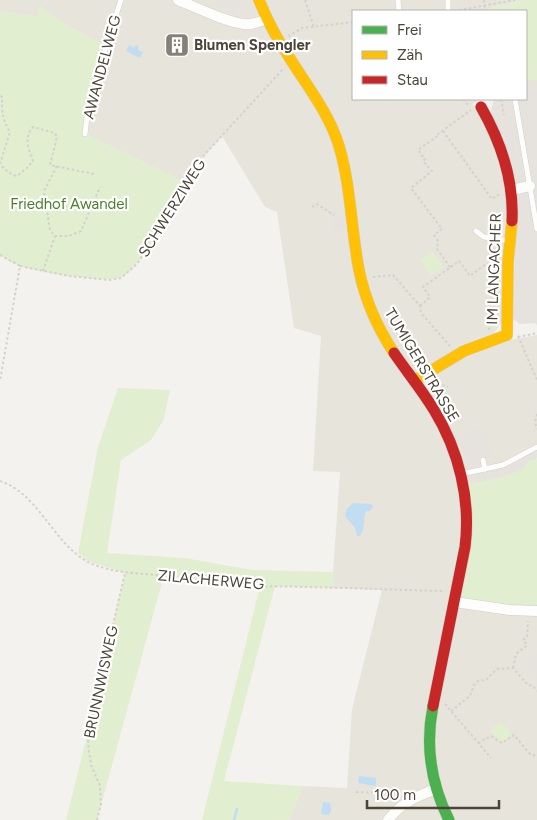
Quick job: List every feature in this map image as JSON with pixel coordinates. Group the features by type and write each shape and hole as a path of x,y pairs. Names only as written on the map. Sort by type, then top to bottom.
{"street":[{"path":"178,0 244,24 254,24 267,19"},
{"name":"TUMIGERSTRASSE","path":"259,0 279,42 332,125 340,147 348,187 360,278 365,294 381,329 443,426 454,451 461,474 467,515 466,546 435,696 429,735 430,759 436,789 449,820"},
{"name":"IM LANGACHER","path":"414,381 464,351 507,334 512,220 507,194 506,163 497,137 481,107"},
{"path":"507,194 530,186"},
{"path":"456,598 501,609 533,611"},
{"path":"388,820 412,798 436,789"}],"lane":[{"name":"AWANDELWEG","path":"85,134 87,117 101,64 121,0"},
{"path":"515,100 537,229"},
{"path":"477,234 510,241"},
{"path":"461,474 503,465 537,447"},
{"path":"483,460 486,469"}],"path":[{"path":"305,0 314,27"},
{"path":"484,0 485,10"},
{"path":"460,10 515,0"},
{"path":"279,42 302,28 352,22"},
{"name":"SCHWERZIWEG","path":"0,255 20,266 69,276 110,280 121,278 131,271 181,198 187,183 202,158 279,71 292,62"},
{"path":"0,96 2,97 3,121 10,132 0,164 4,168 17,176 27,168 32,161 27,144 28,132 33,128 55,133 57,137 50,165 94,174"},
{"path":"450,267 437,249 438,241 434,235 442,229 411,188 432,171 423,161 425,159 418,150 471,110 464,100"},
{"path":"501,100 504,115"},
{"path":"468,105 472,102 481,107"},
{"path":"443,130 492,200 503,192 507,194"},
{"path":"55,236 50,230 44,191 57,166"},
{"path":"55,236 69,236 81,230 100,187"},
{"path":"312,206 317,204 334,215"},
{"path":"43,270 55,236"},
{"path":"498,271 499,259"},
{"path":"420,306 430,297 423,287 459,261 470,276 486,264 498,264"},
{"path":"0,381 20,266"},
{"path":"360,278 393,275 420,306 421,313 452,348"},
{"path":"490,340 485,332 496,318"},
{"path":"516,332 537,380"},
{"path":"537,414 535,422 537,429"},
{"name":"ZILACHERWEG","path":"0,481 22,493 67,545 88,561 125,573 164,575 234,584 447,591 456,598"},
{"name":"BRUNNWISWEG","path":"97,820 101,804 100,786 91,765 88,744 125,573"},
{"path":"513,668 516,654 527,645 523,640 527,636 533,611"},
{"path":"513,668 528,685 533,686 537,691"},
{"path":"451,711 470,696 474,685 478,681 486,680 497,669 513,668"},
{"path":"435,696 451,711 491,758"},
{"path":"478,743 491,736 502,743 514,735 530,754 537,756"},
{"path":"356,792 389,794 400,807"}],"shaded area":[{"path":"0,0 524,0 479,8 482,10 352,10 352,100 479,100 473,104 489,132 508,195 502,322 494,333 510,340 537,335 537,820 289,820 303,786 347,788 352,709 382,590 332,588 340,472 313,471 321,336 294,328 277,212 265,207 222,136 197,164 187,183 85,134 106,46 70,27 40,6 38,17 0,11"},
{"path":"218,0 243,0 236,14 216,5"},
{"path":"524,0 537,0 537,325 535,323 520,324 512,318 516,227 490,115 494,100 527,100 527,10 481,10 478,8"},
{"path":"527,95 531,121 525,122 527,134 533,133 537,153 530,155 537,195 537,296 520,196 526,194 524,181 517,182 508,127 514,126 510,101 504,102 503,100 527,100"},
{"path":"342,209 345,229 333,231 330,211"},
{"path":"480,426 494,455 471,466 458,436"},
{"path":"537,451 537,458 528,461 525,467 516,472 478,482 476,475 510,466"},
{"path":"537,653 537,680 523,664"}],"green space":[{"path":"524,0 537,0 537,80 527,81 527,10 488,10 492,6"},
{"name":"Friedhof Awandel","path":"40,6 70,27 106,46 85,134 187,183 148,248 122,277 103,279 56,274 17,265 0,255 0,11 38,17"},
{"path":"433,251 444,267 431,276 420,260"},
{"path":"118,388 170,390 164,419 151,440 121,460 107,553 185,558 252,570 334,572 332,588 275,586 224,781 303,786 289,820 202,820 260,586 164,575 97,820 66,820 125,573 88,561 78,553 98,447"},
{"path":"537,458 537,605 510,604 510,610 455,602 463,485 508,475 523,467 528,461"},
{"path":"501,721 512,734 501,743 490,730"}],"water":[{"path":"129,45 134,48 136,45 139,47 138,50 143,52 140,58 126,51"},
{"path":"353,503 371,504 373,507 370,511 366,511 363,530 360,536 357,536 355,528 345,516 347,509"},
{"path":"359,776 376,778 375,786 358,783"},
{"path":"323,802 330,803 331,811 329,815 321,814"}],"waterway":[{"path":"234,820 237,809"}],"traffic: fast":[{"path":"433,706 430,736 431,764 438,793 449,820"}],"traffic: slow":[{"path":"259,0 276,36 317,100 335,134 346,176 356,255 362,281 372,313 394,353"},
{"path":"414,381 464,351 507,335 508,262 512,221"}],"traffic: jam":[{"path":"481,107 495,134 505,162 511,191 512,221"},
{"path":"394,353 425,395 443,426 461,476 466,512 465,547 433,706"}],"place":[{"name":"Blumen Spengler","path":"177,45"}]}
